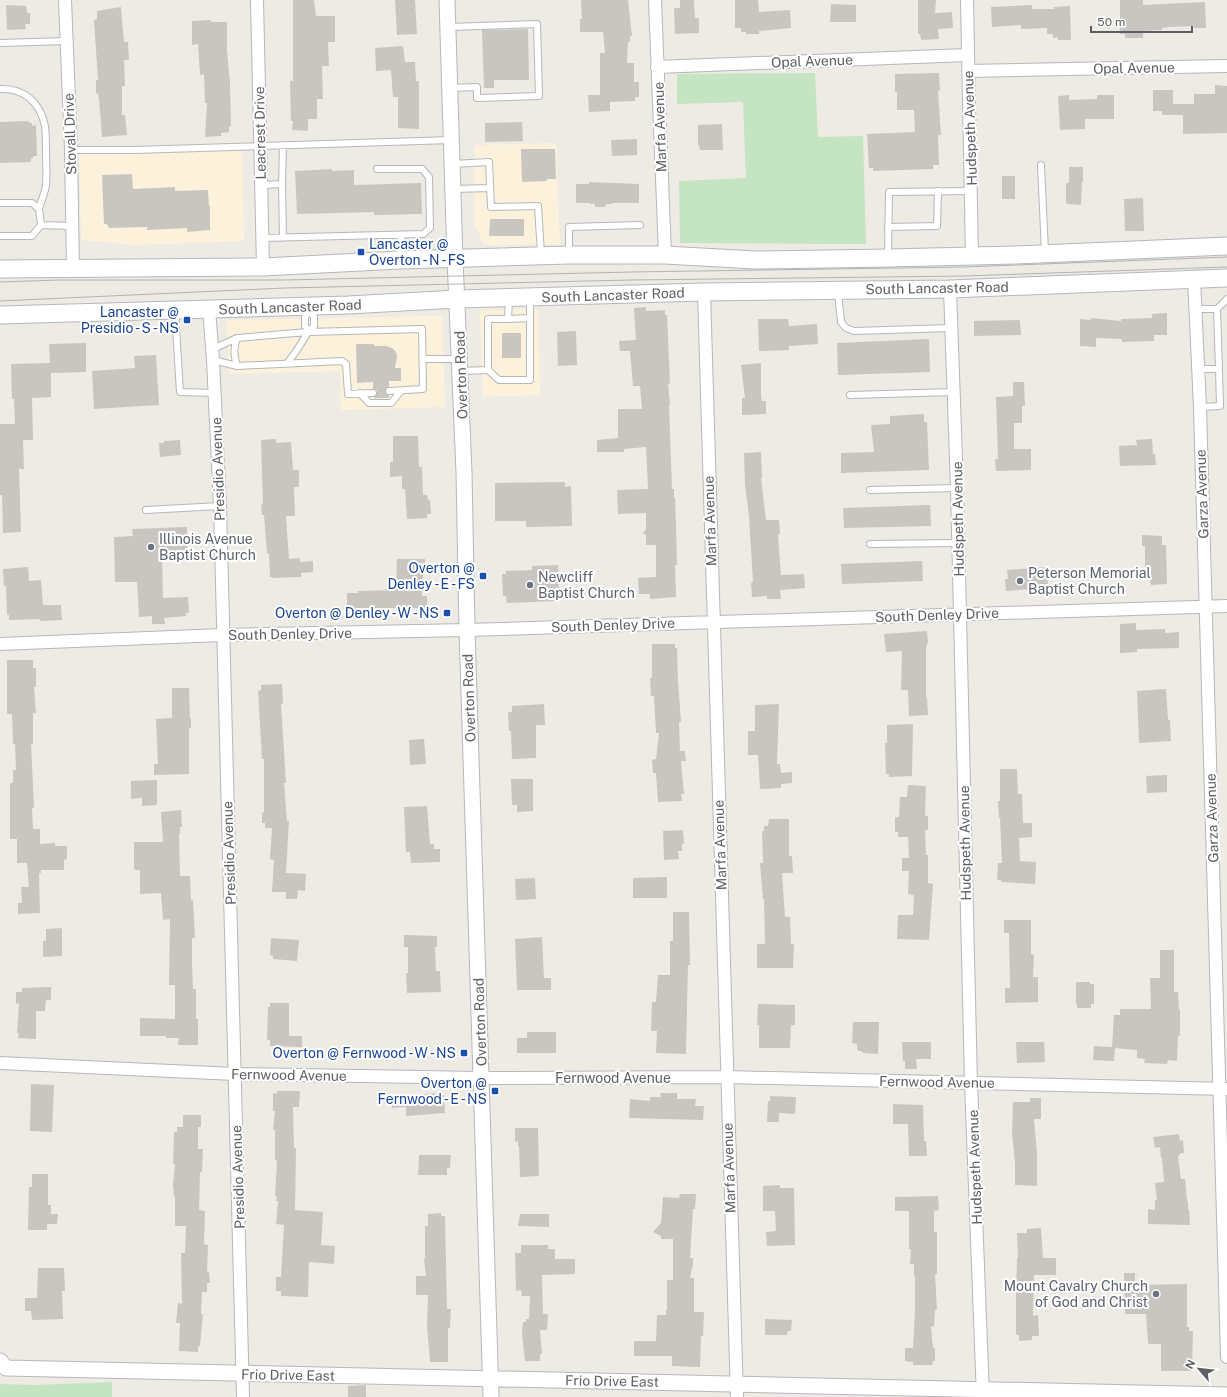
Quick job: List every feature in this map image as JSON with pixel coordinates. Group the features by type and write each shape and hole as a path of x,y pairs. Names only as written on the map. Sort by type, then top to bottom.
{"main road":[{"path":"0,269 263,267 400,260 569,255 665,255 755,260 888,258 1046,254 1227,246"},
{"name":"South Lancaster Road","path":"0,315 210,309 310,309 458,300 704,292 950,289 1227,278"}],"street":[{"name":"Stovall Drive","path":"65,0 71,150 73,268"},
{"name":"Leacrest Drive","path":"256,0 263,267"},
{"name":"Overton Road","path":"447,0 455,259 458,300 464,472 467,630 491,1397"},
{"name":"Marfa Avenue","path":"655,0 665,255"},
{"name":"Hudspeth Avenue","path":"967,0 972,256"},
{"name":"Opal Avenue","path":"657,67 968,55"},
{"name":"Opal Avenue","path":"968,71 1227,66"},
{"name":"Garza Avenue","path":"1194,279 1200,408 1224,1088 1227,1356"},
{"name":"Hudspeth Avenue","path":"950,289 959,543 971,1083 983,1393"},
{"name":"Marfa Avenue","path":"704,292 726,1077 737,1391"},
{"name":"Presidio Avenue","path":"210,309 220,506 222,635 243,1397"},
{"name":"South Denley Drive","path":"0,644 222,635 467,630 1227,606"},
{"name":"Fernwood Avenue","path":"0,1063 235,1074 481,1078 726,1077 1224,1088"},
{"name":"Frio Drive East","path":"0,1361 6,1368 490,1379 737,1391 1227,1395"}],"lane":[{"path":"448,28 538,24 539,96 477,98 477,87 450,88"},
{"path":"0,43 66,41"},
{"path":"0,89 10,89 23,93 34,101 42,115 45,127 47,171 46,186 39,209 41,226"},
{"path":"71,150 135,150 451,140"},
{"path":"283,146 283,238"},
{"path":"452,164 489,162 491,207 538,206 541,256"},
{"path":"1042,165 1046,254"},
{"path":"263,238 423,234 430,228 429,176 422,169 377,169"},
{"path":"261,185 282,184"},
{"path":"453,189 490,188"},
{"path":"888,227 937,226 938,191"},
{"path":"888,258 889,192 971,191"},
{"path":"0,203 32,203 39,209"},
{"path":"569,255 569,227 640,225"},
{"path":"0,236 32,236 41,226 72,226"},
{"path":"400,260 401,235"},
{"path":"838,290 841,322 846,328 854,331 952,328"},
{"path":"423,360 488,370 499,380 530,380 530,298"},
{"path":"508,319 509,299"},
{"path":"1195,309 1217,309 1227,299"},
{"path":"309,331 304,326 305,317 310,309"},
{"path":"287,363 314,326 314,317 310,309"},
{"path":"1200,408 1220,406 1217,309"},
{"path":"175,311 180,392 215,393"},
{"path":"488,370 488,319 530,318"},
{"path":"213,355 237,338 309,331 422,330 423,389 389,391"},
{"path":"237,338 234,346 234,356 237,366"},
{"path":"213,355 237,366 342,361 346,364 348,394 374,393"},
{"path":"1198,369 1218,369"},
{"path":"360,393 369,404 391,403 401,391"},
{"path":"850,395 954,392"},
{"path":"870,490 957,488"},
{"path":"146,510 220,506"},
{"path":"870,544 959,543"}],"shaded area":[{"path":"556,143 560,244 484,245 474,223 474,145"},
{"path":"242,147 244,241 135,245 81,240 79,151"},
{"path":"538,309 540,395 483,397 480,311"},
{"path":"442,316 445,407 341,410 340,371 229,374 227,320"}],"green space":[{"path":"815,73 818,137 863,136 866,244 680,243 679,181 746,178 743,102 677,104 677,74"},
{"path":"112,1382 112,1397 0,1397 0,1384 36,1385"}],"building":[{"path":"293,0 314,0 316,16 335,16 335,42 328,42 329,66 322,66 323,99 317,99 317,119 308,119 308,131 292,130 293,121 291,121 290,81 293,81"},
{"path":"395,0 415,0 417,34 397,35"},
{"path":"581,0 628,0 632,36 630,36 630,42 628,42 627,63 634,63 634,82 639,82 639,97 635,97 635,101 610,102 610,111 589,112 588,95 600,95 600,53 605,53 603,32 580,32 580,19 582,19"},
{"path":"680,0 694,0 695,18 699,18 699,33 675,34 674,8 680,8"},
{"path":"735,0 758,0 759,12 790,10 791,28 759,31 759,34 746,34 746,32 741,32 741,28 735,28"},
{"path":"918,0 936,0 935,13 952,12 953,28 938,29 939,39 921,40 920,34 918,34"},
{"path":"1120,0 1143,0 1143,5 1205,2 1206,28 1194,28 1194,26 1169,27 1162,28 1162,30 1143,31 1143,38 1125,38 1125,34 1120,34"},
{"path":"831,4 856,5 856,22 830,22"},
{"path":"6,5 26,6 27,13 30,13 30,24 25,24 26,29 7,30"},
{"path":"1032,5 1032,9 1054,9 1054,7 1070,6 1071,40 1058,40 1058,37 1053,38 1053,34 1047,34 1047,28 1021,29 1021,25 992,27 991,7"},
{"path":"121,7 124,42 128,42 129,60 124,60 125,86 122,86 122,115 125,115 127,135 102,137 99,99 98,93 96,94 96,80 98,80 94,20 97,19 97,11"},
{"path":"211,20 211,22 227,22 231,126 229,127 229,132 221,133 221,136 205,137 207,103 205,103 204,74 200,75 198,44 192,45 192,21"},
{"path":"528,29 529,80 494,80 494,88 484,88 482,30"},
{"path":"403,46 405,62 415,62 416,81 419,81 419,129 398,128 398,97 393,97 391,70 376,71 375,48"},
{"path":"939,73 940,90 938,91 941,135 938,135 939,165 933,165 933,169 873,171 873,168 869,168 867,134 915,132 914,110 897,110 895,74"},
{"path":"1215,85 1227,86 1227,133 1183,134 1183,115 1162,115 1162,111 1153,111 1153,90 1173,90 1173,104 1194,104 1194,94 1215,94"},
{"path":"1069,95 1069,100 1097,99 1097,95 1114,95 1114,119 1085,119 1085,129 1060,130 1058,96"},
{"path":"29,121 29,123 32,123 32,126 36,125 37,156 33,156 33,158 31,158 31,162 0,163 0,122"},
{"path":"522,122 523,141 485,142 485,123"},
{"path":"722,124 723,150 700,150 698,145 698,125"},
{"path":"637,139 637,155 612,156 611,140"},
{"path":"521,149 555,149 556,179 547,179 547,181 522,182"},
{"path":"1069,167 1083,167 1081,205 1066,203 1066,183 1069,183"},
{"path":"332,169 332,171 354,170 354,185 421,183 422,214 374,215 374,212 297,214 295,171"},
{"path":"132,174 133,189 175,187 175,191 208,190 210,230 187,232 187,228 147,230 147,227 109,228 107,224 104,224 102,175"},
{"path":"1002,176 1015,176 1015,199 1002,199"},
{"path":"589,182 639,184 639,203 612,203 606,204 605,207 595,207 595,204 576,203 576,184 589,184"},
{"path":"1143,198 1144,231 1125,231 1124,199"},
{"path":"490,219 524,219 524,236 489,236"},
{"path":"646,307 646,311 665,310 665,315 667,315 672,489 674,489 675,498 677,565 675,565 676,597 650,599 650,594 639,594 638,578 656,577 656,545 646,545 646,535 643,533 646,529 646,513 618,514 617,490 648,489 646,447 624,449 624,452 597,452 597,440 618,438 618,409 642,409 640,386 633,386 630,351 620,351 619,341 636,340 634,308"},
{"path":"1167,313 1167,335 1154,335 1154,341 1122,342 1122,339 1096,338 1096,347 1080,346 1080,319 1091,320 1091,318 1121,321 1121,319 1152,318 1152,314"},
{"path":"758,319 788,319 789,326 817,324 818,344 789,346 789,350 759,351"},
{"path":"1020,320 1021,335 974,336 974,321"},
{"path":"576,331 577,365 558,366 557,332"},
{"path":"502,333 521,333 521,358 502,358"},
{"path":"929,339 930,372 838,375 837,343"},
{"path":"86,343 86,372 51,373 51,397 32,398 33,440 23,440 24,469 19,469 21,532 3,533 2,495 0,495 0,424 15,424 14,399 12,399 11,364 50,363 49,344"},
{"path":"356,344 386,346 392,348 396,352 397,357 395,368 401,368 401,381 389,381 389,387 386,388 385,391 386,394 389,395 389,398 374,398 377,390 373,389 373,382 357,383"},
{"path":"156,355 159,405 94,409 92,371 135,368 134,356"},
{"path":"761,363 761,397 762,401 766,401 766,414 742,415 742,398 745,398 741,365"},
{"path":"1013,382 1024,382 1025,406 1022,406 1022,423 1014,423 1014,449 1031,449 1031,470 996,471 995,459 998,459 996,397 1013,396"},
{"path":"924,414 924,422 927,422 929,470 841,473 841,453 874,452 871,425 890,424 890,416"},
{"path":"393,436 418,436 419,467 422,467 423,495 427,495 428,500 430,500 431,514 427,514 427,518 407,519 405,489 402,489 402,476 390,477 390,462 393,462"},
{"path":"276,439 276,443 291,442 293,470 299,470 299,487 294,487 295,516 286,516 289,559 300,558 300,562 313,561 313,572 301,573 301,577 270,577 269,553 267,554 264,515 262,515 261,505 263,504 261,440"},
{"path":"1152,439 1153,454 1155,454 1156,465 1120,466 1119,446 1137,445 1136,440"},
{"path":"180,440 181,455 160,457 159,443 164,443 164,441"},
{"path":"761,452 761,478 766,520 779,520 780,534 778,535 781,575 804,574 805,588 780,590 781,599 767,599 767,596 752,597 751,583 753,582 749,516 745,485 744,453"},
{"path":"565,482 565,487 571,486 572,526 526,527 526,521 495,521 495,483"},
{"path":"930,505 931,526 844,528 843,508"},
{"name":"Illinois Avenue Baptist Church","path":"187,527 187,556 162,557 163,598 188,597 189,613 186,613 186,616 164,618 165,624 152,624 152,616 139,617 137,582 115,582 114,537 133,536 132,529"},
{"path":"1142,535 1162,536 1162,545 1166,545 1167,584 1151,585 1150,580 1145,580 1145,546 1142,546"},
{"path":"397,559 425,559 425,574 423,574 422,596 427,596 427,608 347,608 347,593 358,593 358,591 396,590"},
{"path":"922,561 923,581 842,584 841,564"},
{"name":"Newcliff Baptist Church","path":"558,565 559,601 507,603 506,596 503,596 502,574 506,574 506,571 532,570 532,566"},
{"path":"28,567 29,581 41,580 43,605 61,605 62,620 9,620 9,615 7,615 6,586 4,586 3,569"},
{"path":"1047,567 1048,588 1006,591 1005,579 1008,579 1007,570"},
{"path":"1136,623 1136,630 1165,629 1165,633 1179,632 1179,648 1137,649 1137,652 1120,653 1120,624"},
{"path":"927,631 926,697 928,715 909,716 908,690 901,690 902,651 886,652 884,634"},
{"path":"652,644 675,644 675,648 677,648 681,722 679,722 680,751 685,751 686,761 681,761 684,794 681,794 682,801 658,802 656,773 653,773 652,760 656,759 659,733 656,733 654,696 651,696 650,678 652,678"},
{"path":"7,660 33,660 33,668 36,668 36,687 34,687 36,713 33,713 33,744 31,744 34,808 32,808 33,829 40,829 40,844 55,843 55,846 67,846 67,859 64,860 64,870 41,870 41,873 39,873 40,913 18,914 18,903 22,903 21,887 29,887 27,863 17,863 17,839 10,839 10,783 13,783 13,770 16,770 12,714 7,714"},
{"path":"282,684 283,704 281,704 286,783 284,783 287,821 289,821 286,873 306,874 305,891 298,890 297,899 286,899 286,892 272,892 274,860 270,859 272,828 265,828 265,823 262,823 262,813 264,812 264,759 262,759 258,691 261,690 261,685"},
{"path":"172,688 189,688 191,728 189,728 189,774 154,775 154,764 158,764 156,719 172,718"},
{"path":"1166,689 1171,741 1139,743 1137,691"},
{"path":"544,704 545,725 536,725 536,758 512,759 511,731 509,731 508,712 512,712 512,706"},
{"path":"779,704 777,764 780,764 781,773 792,772 792,783 781,784 781,788 760,789 758,755 748,755 748,731 755,731 755,705"},
{"path":"913,724 912,776 889,777 889,774 886,774 885,743 887,743 887,725"},
{"path":"424,739 426,764 410,765 409,740"},
{"path":"1000,769 1017,769 1018,794 1022,794 1023,823 1032,823 1032,837 1019,838 1020,861 1036,862 1035,884 1001,882 1001,880 997,880 998,863 1002,863 998,801 1000,801"},
{"path":"1167,775 1167,792 1147,793 1146,776"},
{"path":"511,779 533,779 533,811 517,812 517,805 512,805"},
{"path":"157,780 157,805 142,806 142,798 131,799 131,781"},
{"path":"908,785 926,786 925,816 928,816 928,830 925,830 926,855 928,855 928,883 933,884 929,940 897,939 898,915 913,915 914,895 908,894 909,871 902,871 902,858 909,858 908,837 898,837 898,832 895,832 895,817 899,817 900,797 907,797"},
{"path":"427,806 430,844 434,844 434,849 440,849 440,862 411,863 410,852 406,852 404,807"},
{"path":"181,810 182,827 180,827 179,834 180,876 190,876 191,901 193,900 195,938 192,938 192,964 193,989 196,989 198,1045 178,1045 179,1038 166,1038 166,1036 140,1036 140,1018 175,1019 175,985 169,985 170,919 163,920 161,893 140,894 140,870 135,870 134,868 134,842 163,842 161,812"},
{"path":"769,819 789,819 789,856 792,856 793,873 782,873 785,917 790,917 791,944 794,944 793,968 757,968 757,944 765,944 764,899 760,863 763,863 762,831 764,831 764,826 768,826"},
{"path":"683,830 684,844 682,844 682,851 678,851 679,859 664,860 663,831"},
{"path":"667,877 667,898 633,898 633,878"},
{"path":"535,878 536,899 516,900 515,879"},
{"path":"673,912 689,912 690,965 688,965 686,1054 656,1053 657,1031 651,1031 652,1002 656,1002 658,975 670,975 670,941 673,941"},
{"path":"1004,920 1031,920 1031,954 1034,955 1033,977 1038,977 1038,1002 1005,1003 1005,988 1010,988 1009,933 1004,933"},
{"path":"62,928 62,956 43,957 43,941 46,941 46,929"},
{"path":"404,935 437,936 437,947 435,947 436,971 440,971 441,992 407,993 406,973 408,973 408,947 404,947"},
{"path":"542,937 544,978 551,978 551,990 517,990 515,939"},
{"path":"271,938 299,940 297,961 273,959 273,956 270,955"},
{"path":"1160,950 1174,950 1174,992 1178,992 1180,1010 1180,1036 1178,1036 1177,1061 1168,1060 1167,1064 1144,1063 1145,1059 1137,1058 1137,1050 1115,1048 1114,1061 1093,1060 1094,1046 1112,1047 1114,1015 1120,1015 1120,1009 1151,1009 1150,978 1160,978"},
{"path":"1076,982 1090,982 1090,984 1094,984 1094,1004 1091,1004 1091,1008 1077,1008"},
{"path":"51,987 51,1000 46,1000 45,1011 36,1011 36,1039 18,1038 19,1003 16,1004 16,992 22,992 22,988"},
{"path":"270,1003 289,1003 289,1036 302,1036 302,1047 270,1046 270,1040 267,1040 268,1007 270,1007"},
{"path":"758,1004 795,1005 795,1025 791,1025 790,1048 759,1048 759,1025 757,1025"},
{"path":"853,1022 879,1022 878,1054 863,1053 857,1050 857,1044 852,1043"},
{"path":"527,1032 556,1032 556,1053 517,1053 517,1038 527,1038"},
{"path":"902,1042 931,1042 931,1059 916,1059 917,1069 905,1069"},
{"path":"1016,1042 1044,1042 1045,1062 1017,1063"},
{"path":"31,1084 54,1085 52,1132 30,1131"},
{"path":"277,1091 300,1091 299,1107 293,1107 294,1148 296,1148 295,1210 323,1212 321,1245 335,1246 334,1264 309,1262 308,1297 281,1296 281,1291 276,1291 276,1277 281,1277 284,1225 276,1224 278,1201 276,1201 277,1196 275,1196 277,1160 275,1160 275,1130 273,1130 275,1111 273,1111 273,1093 277,1094"},
{"path":"436,1093 436,1096 444,1095 445,1113 406,1116 406,1107 392,1108 391,1097"},
{"path":"660,1093 677,1093 677,1099 696,1099 695,1106 704,1106 703,1120 629,1118 630,1099 650,1101 650,1097 661,1097"},
{"path":"770,1096 796,1097 795,1114 779,1113 779,1122 767,1122 768,1101 770,1101"},
{"path":"1030,1098 1041,1098 1041,1119 1034,1119 1037,1154 1037,1186 1015,1185 1015,1163 1012,1133 1013,1102 1030,1102"},
{"path":"893,1104 923,1105 924,1141 926,1141 927,1156 909,1156 908,1124 893,1124"},
{"path":"183,1115 201,1115 201,1127 198,1127 198,1149 203,1149 202,1172 200,1172 199,1210 205,1211 204,1244 208,1245 207,1272 209,1272 210,1283 207,1283 207,1292 202,1292 201,1314 203,1314 200,1346 198,1346 198,1352 179,1351 180,1323 176,1323 178,1303 182,1304 181,1253 185,1253 186,1226 175,1226 175,1196 173,1185 175,1164 173,1164 174,1132 177,1132 177,1127 183,1127"},
{"path":"515,1128 538,1128 539,1176 520,1177 519,1146 518,1141 515,1142"},
{"path":"1179,1134 1180,1141 1183,1140 1184,1153 1179,1154 1180,1156 1178,1156 1181,1179 1185,1179 1190,1225 1148,1224 1148,1209 1155,1210 1155,1200 1157,1200 1155,1183 1164,1182 1160,1147 1155,1148 1153,1137"},
{"path":"419,1155 451,1155 450,1168 447,1168 447,1175 418,1175"},
{"path":"32,1174 48,1174 48,1205 51,1205 51,1214 58,1214 57,1224 47,1224 47,1230 28,1230 29,1187 32,1187"},
{"path":"780,1185 780,1188 794,1188 795,1245 767,1246 766,1232 776,1231 775,1211 763,1211 763,1186"},
{"path":"680,1194 696,1194 695,1209 693,1209 690,1258 693,1258 693,1264 690,1278 694,1278 694,1312 704,1312 703,1336 701,1336 700,1367 672,1366 672,1356 634,1356 634,1341 656,1341 657,1315 666,1315 667,1280 673,1280 673,1239 661,1239 661,1236 653,1232 661,1223 663,1197 679,1198"},
{"path":"938,1196 939,1210 934,1211 934,1232 937,1232 937,1274 935,1274 937,1310 935,1310 934,1327 931,1326 933,1348 935,1348 935,1361 933,1361 932,1365 913,1365 913,1362 905,1361 905,1348 913,1348 915,1310 914,1264 910,1264 911,1249 909,1249 909,1211 895,1211 895,1197"},
{"path":"441,1213 441,1216 445,1216 447,1309 451,1309 450,1328 448,1328 448,1362 430,1362 427,1324 428,1295 416,1295 416,1276 426,1276 424,1259 425,1226 428,1226 428,1214"},
{"path":"520,1214 549,1214 549,1227 518,1226"},
{"path":"1041,1228 1043,1258 1056,1258 1056,1275 1034,1275 1033,1316 1038,1315 1039,1336 1032,1336 1032,1340 1019,1341 1019,1335 1016,1335 1018,1258 1017,1233 1027,1233 1027,1229"},
{"path":"521,1245 548,1245 548,1249 555,1249 555,1259 575,1259 575,1274 542,1275 543,1314 548,1314 547,1330 540,1330 542,1354 540,1354 540,1361 525,1361 522,1333 523,1322 526,1322 526,1319 529,1319 530,1296 522,1296 521,1290 516,1291 515,1253 521,1253"},
{"path":"38,1268 64,1268 65,1291 62,1291 63,1319 32,1320 31,1311 25,1311 25,1298 37,1298"},
{"path":"1124,1273 1135,1273 1135,1285 1187,1284 1187,1327 1189,1327 1189,1331 1193,1331 1192,1371 1161,1371 1161,1344 1148,1344 1146,1314 1125,1314"},
{"path":"765,1319 792,1320 791,1331 788,1331 787,1335 765,1335"},
{"path":"366,1385 366,1397 348,1397 348,1386"}],"tram line":[{"path":"0,282 60,280 285,280 632,272 964,267 1227,257"},
{"path":"0,301 285,288 632,280 964,276 1227,267"}],"place":[{"name":"Lancaster @ Overton - N - FS","path":"361,252"},
{"name":"Lancaster @ Presidio - S - NS","path":"187,320"},
{"name":"Illinois Avenue Baptist Church","path":"151,547"},
{"name":"Overton @ Denley - E - FS","path":"483,576"},
{"name":"Peterson Memorial Baptist Church","path":"1020,581"},
{"name":"Newcliff Baptist Church","path":"530,585"},
{"name":"Overton @ Denley - W - NS","path":"447,613"},
{"name":"Overton @ Fernwood - W - NS","path":"464,1053"},
{"name":"Overton @ Fernwood - E - NS","path":"495,1091"},
{"name":"Mount Cavalry Church of God and Christ","path":"1156,1294"}]}
